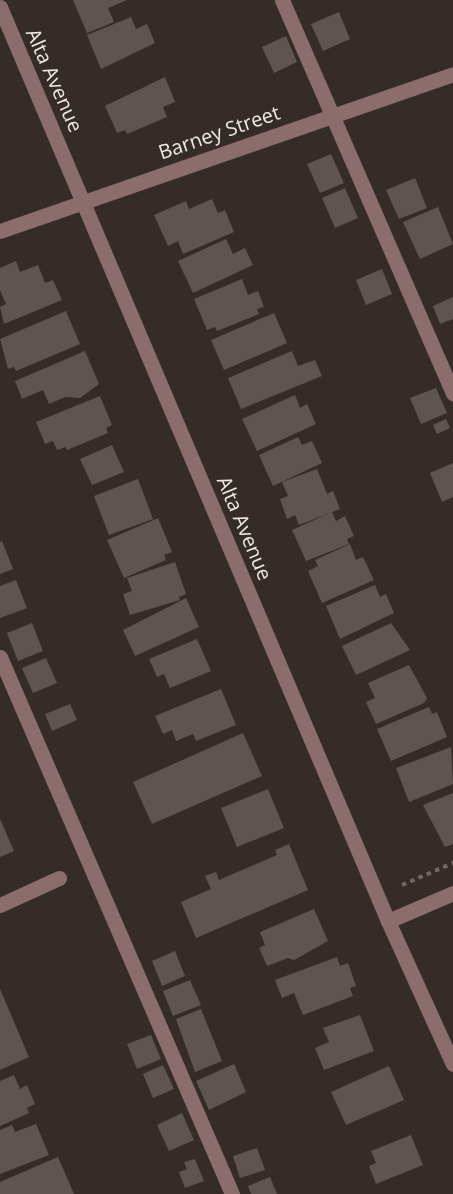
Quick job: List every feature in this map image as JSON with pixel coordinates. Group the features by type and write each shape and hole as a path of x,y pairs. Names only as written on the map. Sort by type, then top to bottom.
{"street":[{"path":"282,0 453,393"},
{"name":"Alta Avenue","path":"0,7 85,202 388,921 453,1064"},
{"name":"Barney Street","path":"0,231 453,74"},
{"path":"0,657 232,1194"},
{"path":"0,905 60,878"},
{"path":"388,921 453,893"}],"path":[{"path":"402,885 453,863"}],"building":[{"path":"73,0 127,0 108,8 114,22 87,33"},
{"path":"339,12 350,39 323,51 311,24"},
{"path":"131,17 136,29 147,24 155,43 101,69 87,35"},
{"path":"286,36 297,62 274,73 262,47"},
{"path":"165,77 175,102 163,107 167,117 127,134 125,130 117,133 105,106"},
{"path":"331,154 344,183 320,193 307,164"},
{"path":"415,178 427,208 399,219 386,190"},
{"path":"345,188 358,218 335,228 322,198"},
{"path":"212,199 218,213 225,210 234,232 183,254 178,241 168,246 154,215 186,201 189,209"},
{"path":"438,207 453,244 420,259 403,222"},
{"path":"226,239 233,254 245,248 253,265 193,293 178,261"},
{"path":"16,261 20,272 38,265 45,283 53,280 62,300 4,324 0,307 6,304 0,290 0,268"},
{"path":"382,269 392,294 366,305 356,280"},
{"path":"242,279 248,295 258,291 264,307 257,309 259,314 217,331 215,327 207,330 194,299"},
{"path":"453,297 453,319 440,324 433,306"},
{"path":"66,311 80,344 16,371 14,367 8,369 0,339"},
{"path":"274,313 287,343 224,370 211,340"},
{"path":"85,351 99,384 80,398 65,397 49,404 43,390 22,399 15,381"},
{"path":"292,351 298,366 315,360 322,376 241,409 228,378"},
{"path":"436,388 447,413 421,424 410,398"},
{"path":"295,395 300,408 307,404 316,424 257,451 242,419"},
{"path":"100,396 112,425 106,428 108,433 67,450 66,447 57,450 53,441 45,444 36,422"},
{"path":"446,419 450,428 437,434 433,425"},
{"path":"298,437 302,445 312,441 322,463 273,486 259,455"},
{"path":"112,445 124,472 92,485 80,459"},
{"path":"453,463 453,497 442,502 430,473"},
{"path":"317,469 327,494 333,491 340,509 299,525 295,515 287,519 280,499 288,496 282,482"},
{"path":"138,479 153,519 109,535 94,496"},
{"path":"332,512 336,521 345,516 354,536 347,539 349,544 306,561 292,530"},
{"path":"158,518 172,552 164,555 166,560 124,578 107,540"},
{"path":"2,541 13,569 0,574 0,542"},
{"path":"350,544 356,560 363,557 374,580 322,603 308,571 318,566 315,560"},
{"path":"175,562 186,594 179,597 180,600 130,615 123,594 132,591 127,578"},
{"path":"16,580 27,608 0,618 0,586"},
{"path":"375,585 380,597 386,594 394,613 340,639 326,606"},
{"path":"186,598 199,627 135,656 123,630"},
{"path":"32,623 43,651 18,661 7,633"},
{"path":"391,623 410,650 356,675 342,646"},
{"path":"197,639 211,671 170,688 164,674 157,677 149,659"},
{"path":"46,658 57,683 33,693 22,668"},
{"path":"409,665 427,698 424,703 376,724 366,702 375,698 368,683"},
{"path":"221,689 236,725 196,741 193,734 176,741 172,730 163,734 155,716"},
{"path":"70,704 77,720 52,731 45,714"},
{"path":"429,707 432,714 437,712 447,737 391,761 377,729"},
{"path":"243,733 262,776 152,824 133,782"},
{"path":"451,747 453,784 409,802 396,768"},
{"path":"268,789 284,828 237,847 221,808"},
{"path":"453,793 453,844 445,847 423,805"},
{"path":"0,819 14,851 0,857"},
{"path":"289,844 308,890 196,938 181,902 211,889 205,876 216,872 219,880 277,855 275,850"},
{"path":"314,909 328,941 294,960 288,958 267,966 259,948 265,945 260,932"},
{"path":"175,951 185,976 162,986 152,961"},
{"path":"337,957 340,966 348,963 356,986 350,988 353,996 303,1015 294,993 282,998 275,980"},
{"path":"190,980 201,1005 173,1016 163,991"},
{"path":"0,989 29,1057 0,1070"},
{"path":"201,1009 222,1061 195,1072 176,1019"},
{"path":"360,1015 374,1051 324,1070 315,1048 329,1042 323,1028"},
{"path":"151,1035 161,1059 137,1069 127,1044"},
{"path":"234,1064 246,1092 209,1110 196,1081"},
{"path":"163,1065 174,1089 153,1098 143,1074"},
{"path":"389,1066 404,1100 346,1125 331,1092"},
{"path":"14,1075 20,1089 27,1085 35,1104 27,1108 29,1113 0,1126 0,1081"},
{"path":"182,1113 194,1140 169,1151 157,1125"},
{"path":"36,1124 49,1155 0,1174 0,1130 12,1125 15,1132"},
{"path":"411,1135 423,1165 376,1184 369,1166 376,1163 371,1151"},
{"path":"257,1148 265,1170 240,1178 233,1156"},
{"path":"58,1157 74,1194 0,1194 0,1182"},
{"path":"195,1159 204,1181 185,1188 179,1172 187,1169 184,1162"},
{"path":"270,1177 277,1194 251,1194 248,1186"}]}
